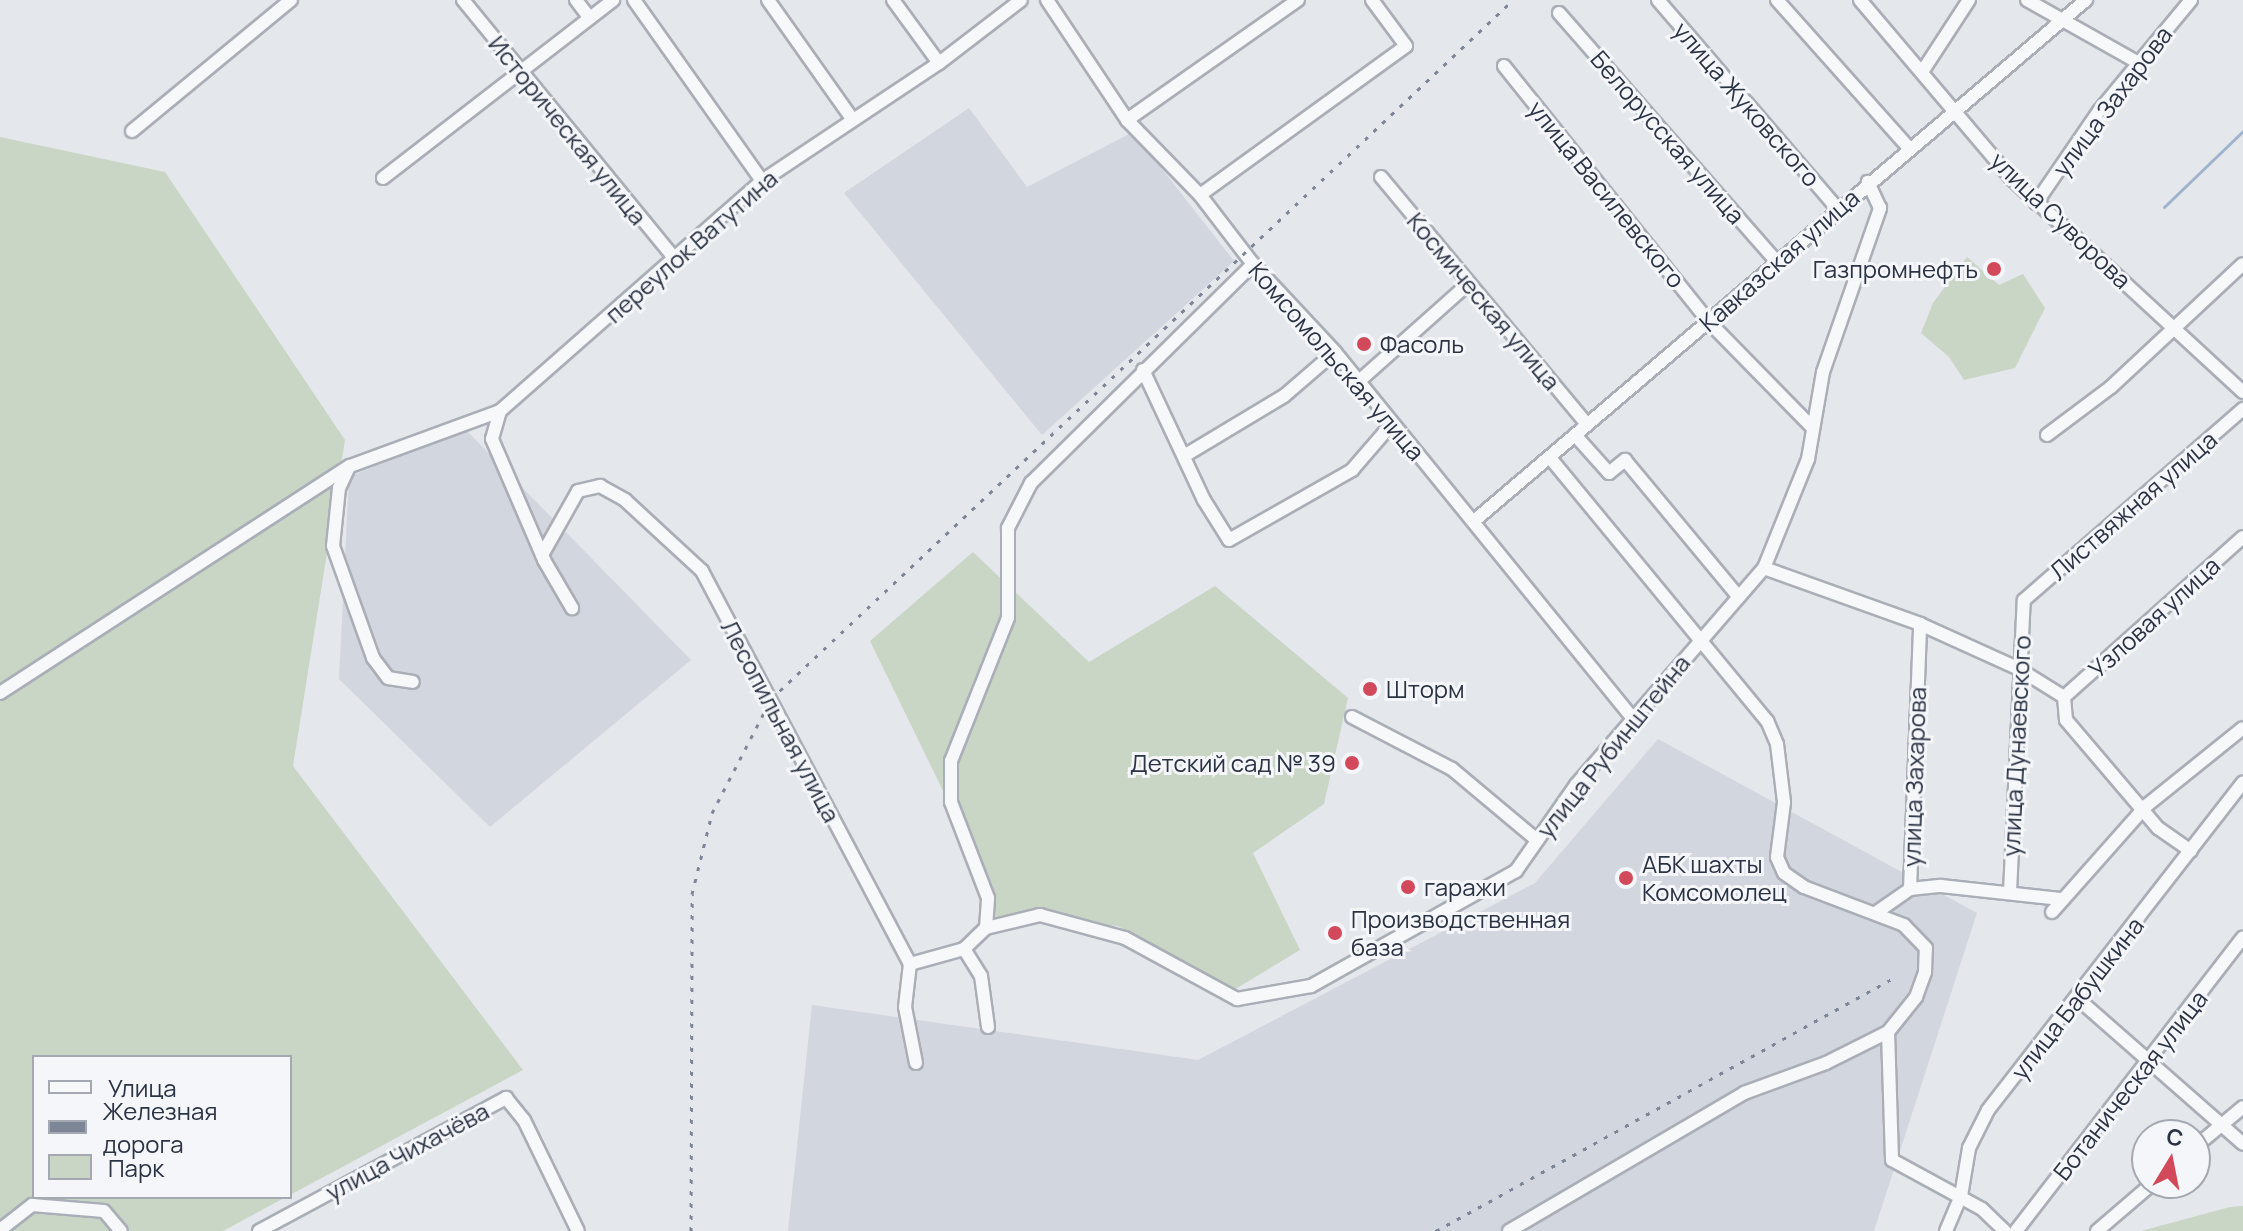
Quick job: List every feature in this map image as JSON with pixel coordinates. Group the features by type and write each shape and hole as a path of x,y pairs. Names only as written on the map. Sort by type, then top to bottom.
{"street":[{"path":"132,131 291,0"},
{"name":"Историческая улица","path":"463,0 675,259"},
{"path":"576,0 588,16"},
{"path":"383,178 518,70 613,0"},
{"path":"634,0 762,181"},
{"path":"768,0 853,120"},
{"path":"893,0 939,63"},
{"name":"переулок Ватутина","path":"0,693 350,466 500,411 762,181 939,63 1021,0"},
{"name":"Комсомольская улица","path":"1047,0 1127,120 1200,195 1253,264 1335,352 1390,426 1474,521 1632,718"},
{"path":"1127,120 1298,0"},
{"path":"1200,195 1406,46 1372,0"},
{"name":"улица Жуковского","path":"1658,0 1837,208"},
{"path":"1777,0 1909,148"},
{"name":"улица Суворова","path":"1860,0 2036,203 2243,392"},
{"path":"1922,72 1969,0"},
{"path":"2027,0 2137,62"},
{"name":"Кавказская улица","path":"1474,521 1709,322 1837,208 2086,0"},
{"name":"улица Захарова","path":"2036,203 2137,62 2191,0"},
{"name":"Белорусская улица","path":"1559,13 1777,262"},
{"name":"улица Василевского","path":"1504,66 1709,322 1811,426"},
{"name":"Космическая улица","path":"1381,177 1587,424"},
{"name":"улица Рубинштейна","path":"986,928 1040,915 1125,938 1237,999 1311,986 1516,871 1632,718 1764,568 1808,459 1811,426 1823,372 1880,208 1868,182"},
{"path":"916,1063 905,1007 910,964 964,949 986,928 988,898 951,802 951,761 1008,618 1008,528 1031,483 1253,264"},
{"path":"2047,435 2111,387 2243,264"},
{"path":"1358,382 1469,283"},
{"path":"1184,456 1284,396 1335,352"},
{"path":"1143,370 1229,540 1352,470 1390,426"},
{"name":"Листвяжная улица","path":"2024,600 2243,409"},
{"path":"500,411 492,439 542,555 572,608"},
{"path":"1575,435 1609,473 1625,460 1738,596"},
{"path":"1509,1231 1744,1093 1826,1063 1888,1032 1916,997 1926,948 1904,925 1877,912 1804,887 1784,873 1777,857 1784,802 1777,744 1767,721 1550,458"},
{"path":"350,466 339,488 333,546 373,658 388,678 413,682"},
{"name":"Лесопильная улица","path":"542,555 578,491 600,486 625,500 702,571 910,964"},
{"name":"Узловая улица","path":"2064,697 2243,537"},
{"path":"1764,568 1920,624 2019,669 2064,697 2066,720 2158,828 2191,851"},
{"name":"улица Дунаевского","path":"2010,892 2024,600"},
{"name":"улица Захарова","path":"1877,912 1910,889 1920,624"},
{"path":"1352,717 1452,769 1537,840"},
{"path":"2052,912 2060,899 2144,808 2241,735"},
{"name":"улица Бабушкина","path":"1946,1231 1961,1196 1969,1148 1988,1110 2243,783"},
{"path":"1910,889 1941,886 2060,899"},
{"name":"Ботаническая улица","path":"2016,1231 2151,1061 2243,937"},
{"path":"964,949 981,976 988,1027"},
{"path":"2077,998 2224,1123 2243,1144"},
{"path":"1888,1032 1892,1160 1961,1196 2005,1231"},
{"name":"улица Чихачёва","path":"259,1231 506,1098 524,1120 578,1231"},
{"path":"2211,1134 2243,1107"},
{"path":"2097,1231 2134,1199"},
{"path":"0,1230 32,1205 104,1211 121,1231"}],"shaded area":[{"path":"969,108 1027,187 1133,132 1234,261 1042,435 844,193"},
{"path":"465,429 691,660 490,827 339,679 349,477"},
{"path":"1658,739 1977,913 1874,1231 788,1231 812,1005 1198,1060 1535,883"}],"green space":[{"path":"0,137 165,172 345,440 293,766 523,1070 292,1194 292,1055 32,1055 32,1199 282,1199 223,1231 0,1231"},
{"path":"1967,257 1999,285 2023,274 2045,308 2015,368 1964,380 1949,357 1921,333 1933,303"},
{"path":"973,552 1089,662 1215,586 1348,698 1324,804 1253,853 1300,950 1232,991 1118,926 986,916 948,801 870,641"},
{"path":"2243,1206 2243,1231 2141,1231 2230,1207"}],"waterway":[{"path":"2164,207 2243,131"}],"railway":[{"path":"691,1231 692,894 712,813 771,699 1513,0"},
{"path":"1436,1231 1890,980"}],"place":[{"name":"Газпромнефть","path":"1994,269"},
{"name":"Фасоль","path":"1364,344"},
{"name":"Шторм","path":"1370,689"},
{"name":"Детский сад № 39","path":"1352,763"},
{"name":"АБК шахты Комсомолец","path":"1626,878"},
{"name":"гаражи","path":"1408,887"},
{"name":"Производственная база","path":"1335,933"}]}
